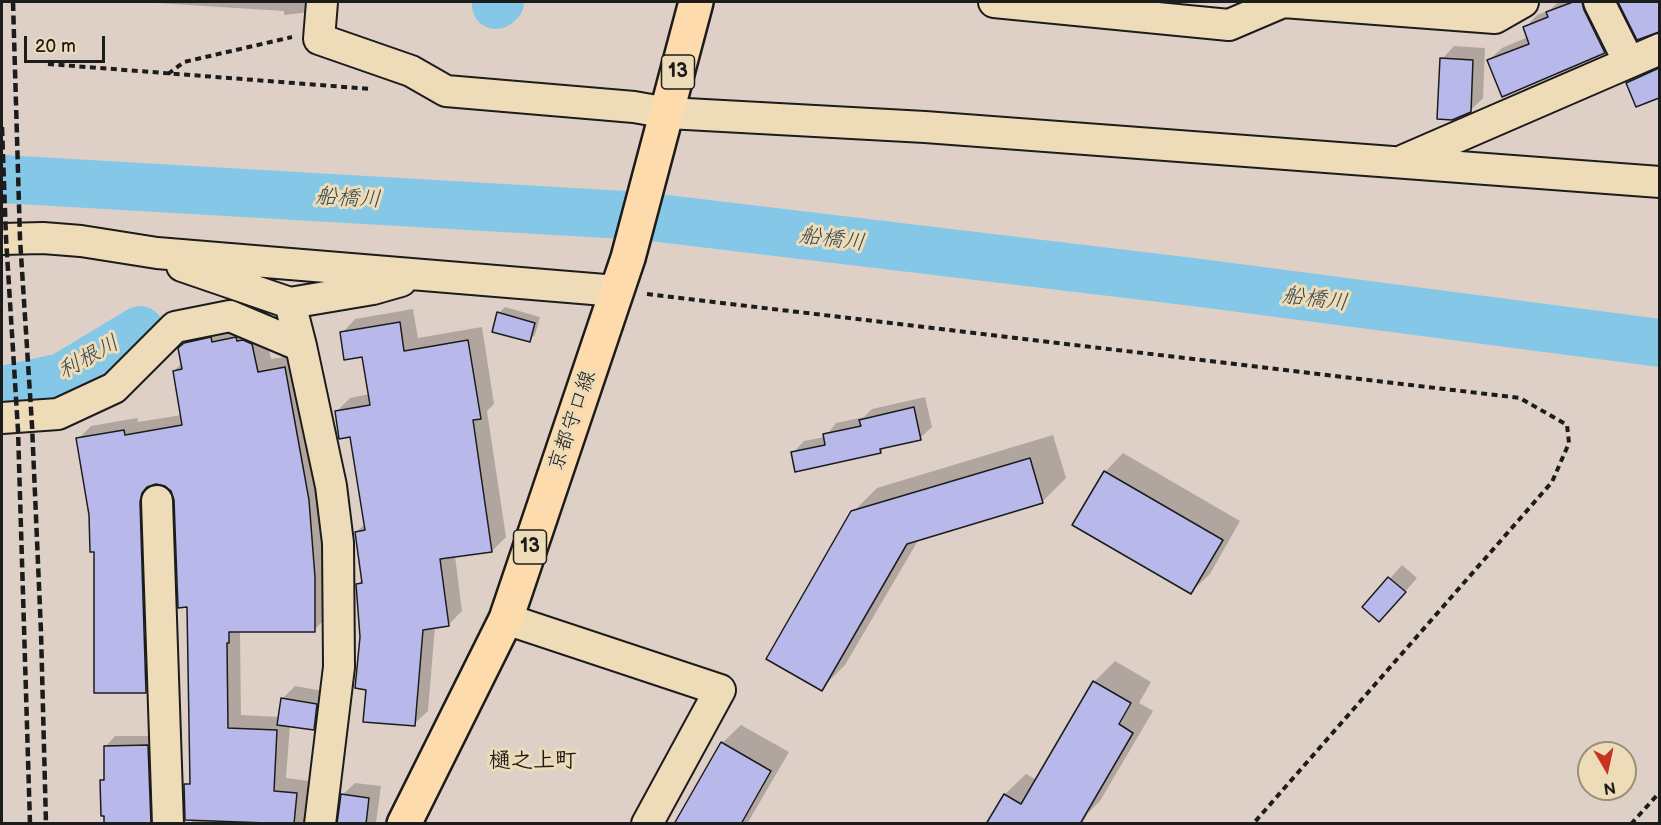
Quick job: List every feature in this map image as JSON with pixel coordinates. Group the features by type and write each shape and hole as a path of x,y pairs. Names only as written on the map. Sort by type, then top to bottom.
{"main road":[{"name":"京都守口線","path":"404,824 506,619 628,258 696,2"}],"street":[{"path":"322,2 319,39 411,71 446,91 634,108 663,127 925,128 1659,182"},
{"path":"1005,2 1229,25 1283,2 1496,18 1517,3"},
{"path":"1599,2 1629,63"},
{"path":"1398,163 1659,49"},
{"path":"2,238 81,241 157,253 617,291"},
{"path":"157,253 184,268 290,303 373,289 424,275"},
{"path":"290,303 331,486 338,543 339,667 320,824"},
{"path":"2,418 58,414 114,388 175,327 230,316 301,346"},
{"path":"157,501 168,824"},
{"path":"506,619 720,690 647,824"}],"path":[{"path":"167,75 184,62 296,36 319,39"},
{"path":"48,64 382,90"},
{"path":"617,291 1520,398 1567,424 1569,443 1552,482 1253,824"},
{"path":"1631,824 1659,792"}],"building":[{"path":"1573,2 1582,2 1605,53 1502,97 1487,60 1529,44 1523,27 1548,17 1546,12"},
{"path":"1618,2 1659,2 1659,32 1637,40"},
{"path":"1440,58 1473,60 1471,112 1452,120 1437,119"},
{"path":"1659,68 1659,98 1636,107 1626,83"},
{"path":"497,312 535,323 530,342 492,332"},
{"path":"400,322 404,351 468,340 481,419 473,420 492,552 440,559 449,626 423,630 415,726 363,722 366,690 355,688 360,637 356,584 362,583 355,532 365,530 350,437 339,439 335,411 370,405 362,357 344,360 340,332"},
{"path":"211,337 212,342 236,337 237,341 243,340 252,344 258,372 285,367 309,500 315,577 315,632 229,632 229,643 227,643 228,728 277,730 274,791 297,793 294,824 185,820 184,784 190,784 187,607 178,608 174,500 171,491 165,486 156,484 147,487 142,493 140,502 146,693 94,693 94,552 90,552 89,515 76,438 124,430 125,435 182,425 173,371 182,369 178,348 184,343"},
{"path":"914,407 921,440 880,449 881,453 795,472 791,452 825,445 823,434 861,426 859,420"},
{"path":"1030,458 1043,503 907,544 822,691 766,659 851,511"},
{"path":"1104,471 1223,540 1191,594 1072,525"},
{"path":"1388,577 1406,592 1379,622 1362,607"},
{"path":"1093,681 1131,703 1119,724 1133,733 1080,824 986,824 1004,794 1021,804"},
{"path":"281,698 317,704 314,730 277,725"},
{"path":"721,742 771,771 741,824 674,824"},
{"path":"148,745 151,824 104,824 104,816 101,816 100,780 104,780 104,746"},
{"path":"341,794 369,798 366,824 337,824"}],"waterway":[{"name":"利根川","path":"496,5 500,2"},
{"name":"船橋川","path":"2,179 642,216 1193,282 1660,343"},
{"name":"利根川","path":"2,390 62,377 140,330"}],"railway":[{"path":"13,2 20,239 32,425 41,632 46,824"},
{"path":"2,127 6,238 18,430 30,824"}],"district":[{"name":"樋之上町","path":"533,761"}]}
